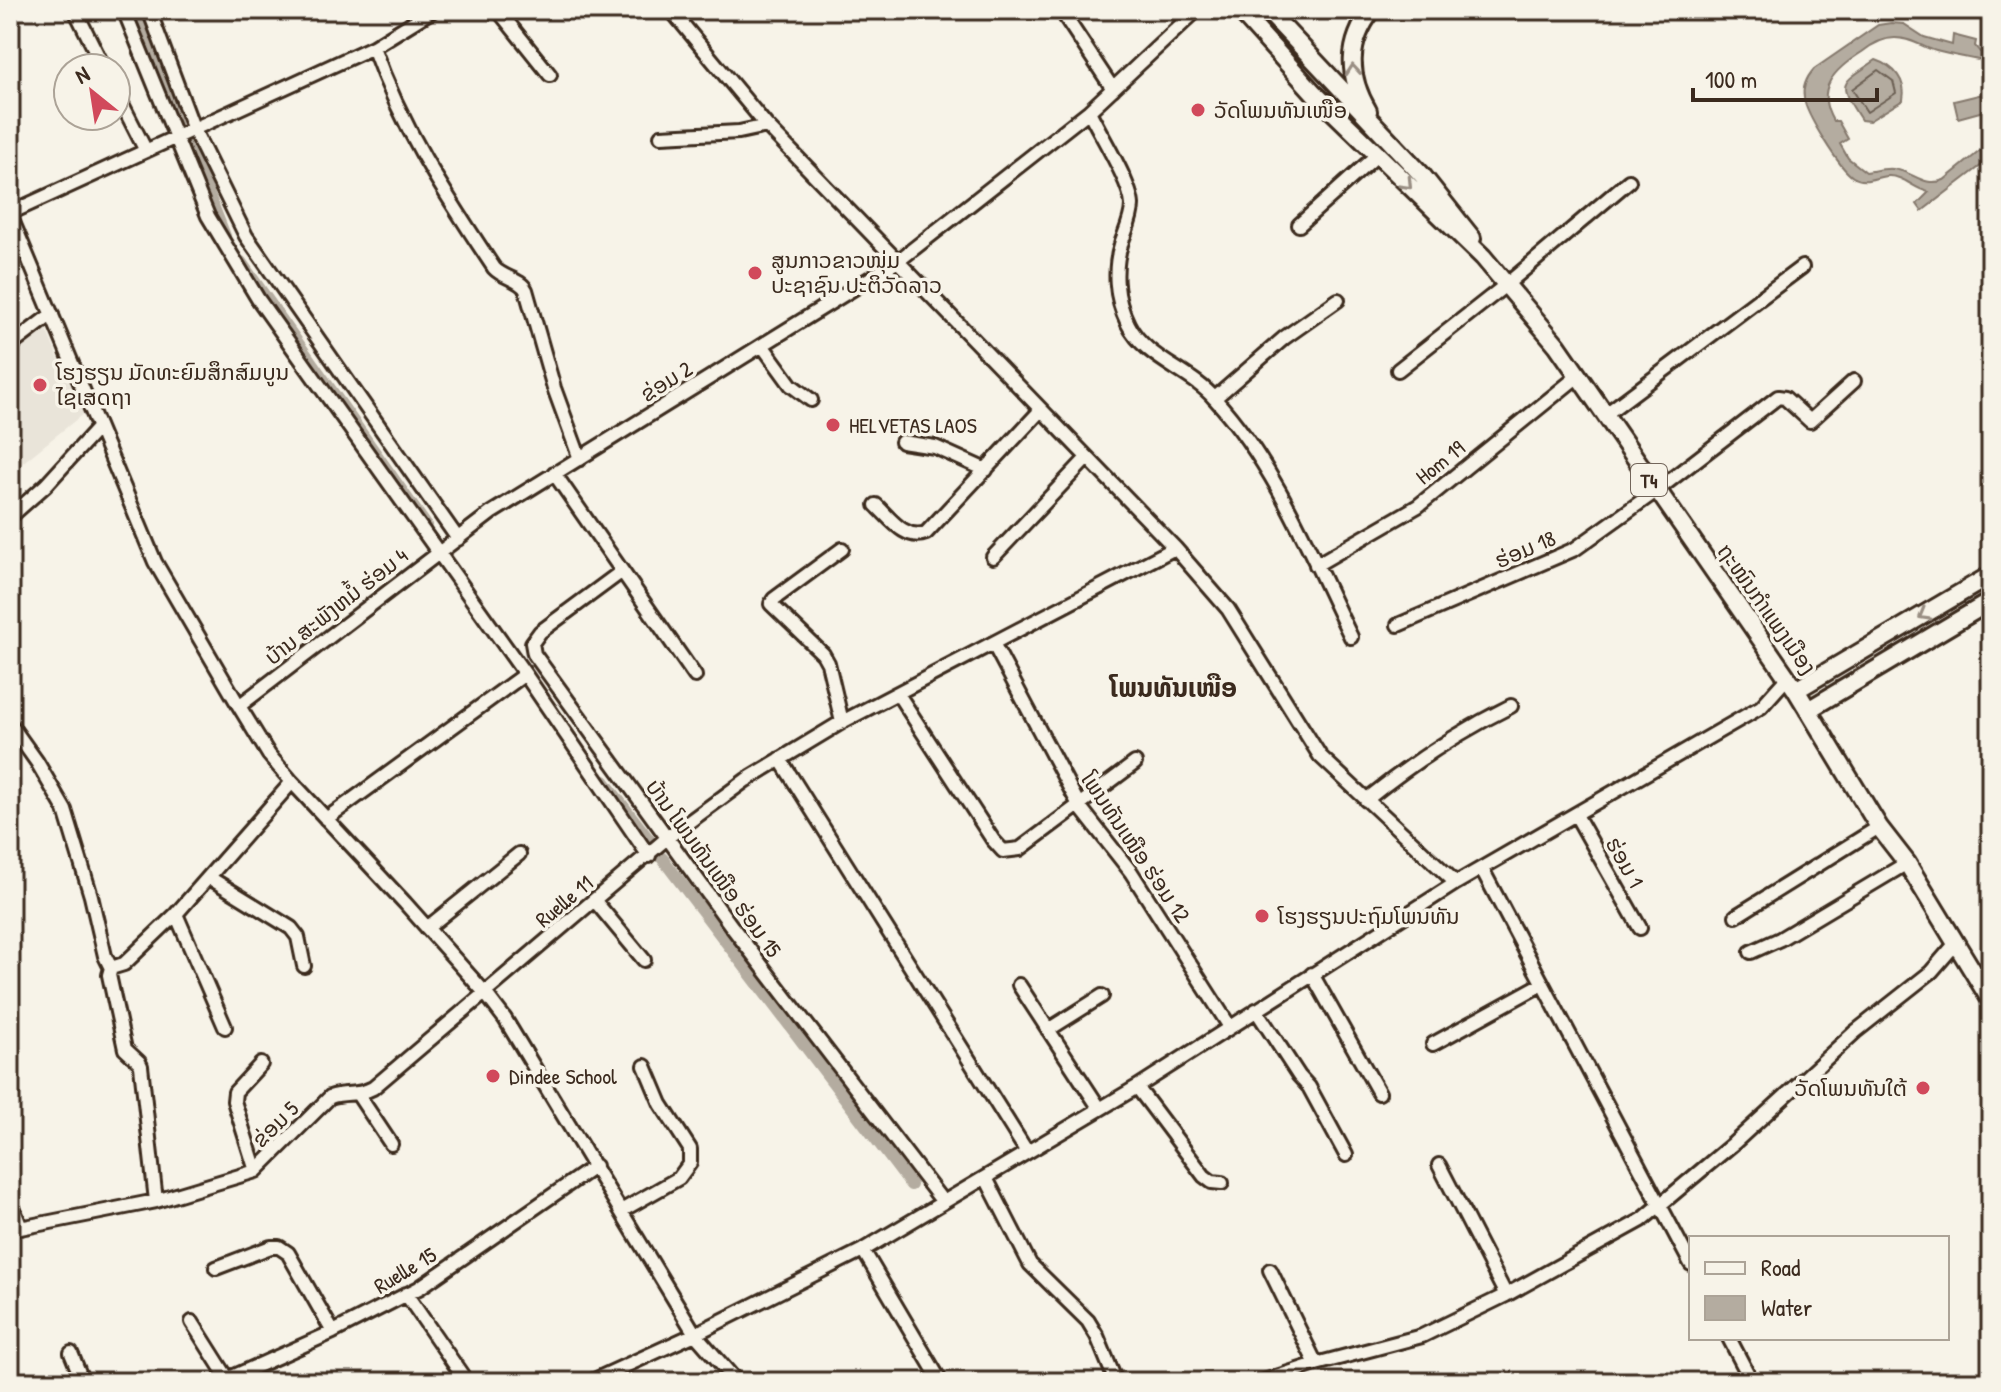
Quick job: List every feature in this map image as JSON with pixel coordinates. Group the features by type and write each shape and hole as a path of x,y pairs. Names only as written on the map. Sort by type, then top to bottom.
{"main road":[{"name":"ຖະໜົນກຳແພງເມືອງ","path":"1239,10 1292,70 1483,257 1578,376 1792,684 1991,1001"},
{"name":"ຖະໜົນກຳແພງເມືອງ","path":"1267,10 1455,215 1483,257"},
{"path":"1372,10 1357,34 1352,50 1352,69 1355,85 1379,129"},
{"path":"1792,684 1991,575"},
{"path":"1808,710 1991,601"}],"street":[{"path":"75,10 96,52"},
{"path":"124,10 208,216 245,277 437,554 525,674 649,856"},
{"path":"149,10 194,130 246,236 458,539"},
{"path":"433,10 373,47 10,214 97,429 168,588 269,755 486,994 526,1053 695,1334 737,1382"},
{"path":"498,10 550,75"},
{"path":"671,10 767,126 1175,548 1228,609 1320,756 1456,883"},
{"path":"1064,10 1066,18 1113,89"},
{"name":"ຂ່ອມ 2","path":"458,539 491,513 554,473 898,261 1089,111 1197,10"},
{"path":"1274,50 1291,36"},
{"path":"373,47 399,114 440,186 494,268 501,275 523,285 526,290 554,388 580,459"},
{"path":"1292,70 1309,56"},
{"path":"1089,111 1130,196 1131,215 1119,249 1116,273 1124,315 1130,329 1156,356 1197,381 1240,429 1266,470 1351,637"},
{"path":"132,123 146,151"},
{"path":"661,136 739,132 767,126"},
{"path":"1299,225 1378,154"},
{"path":"1398,370 1507,284 1629,181"},
{"path":"1606,414 1802,267"},
{"path":"1215,398 1295,329 1338,300"},
{"path":"10,346 52,314"},
{"path":"762,345 791,385 811,400"},
{"name":"Hom 19","path":"1316,565 1418,506 1578,376"},
{"name":"ຮ່ອມ 18","path":"1398,625 1575,549 1778,397 1785,398 1810,421 1854,381"},
{"path":"876,505 907,533 921,535 1041,410"},
{"path":"10,517 46,485 97,429"},
{"path":"902,442 935,447 986,470"},
{"path":"993,557 1087,458"},
{"path":"554,473 695,676"},
{"name":"ບ້ານ ສະພັງຫມໍ້ ຮ່ອມ 4","path":"239,706 458,539"},
{"name":"Ruelle 11","path":"486,994 667,838 746,780 842,722 1175,548"},
{"path":"842,549 771,604 823,654 842,722"},
{"name":"ບ້ານ ໂພນທັນເໜືອ ຮ່ອມ 15","path":"621,572 540,632 532,643 534,654 667,838 943,1202"},
{"name":"ໂພນທັນເໜືອ ຮ່ອມ 12","path":"993,643 1080,807 1131,872 1230,1027"},
{"path":"326,819 525,674"},
{"path":"590,1382 695,1334 863,1250 1137,1087 1456,883 1761,707 1792,684"},
{"path":"898,694 1003,851 1020,849 1135,763"},
{"path":"1366,800 1406,767 1463,730 1511,706"},
{"path":"10,724 65,810 105,956 111,968 109,975 125,1049 141,1066 156,1201"},
{"path":"780,759 1027,1152"},
{"path":"111,968 124,964 176,914 292,782"},
{"name":"ຮ່ອມ 1","path":"1576,815 1640,928"},
{"path":"1736,916 1879,827"},
{"path":"427,928 519,854"},
{"path":"1751,952 1780,939 1907,863"},
{"path":"1482,869 1689,1260"},
{"path":"210,878 291,928 298,937 304,966"},
{"path":"595,901 644,960"},
{"path":"176,914 225,1027"},
{"path":"1261,1382 1422,1336 1506,1295 1642,1220 1734,1143 1855,1032 1931,972 1956,943"},
{"path":"1312,974 1379,1093"},
{"path":"1433,1044 1542,984"},
{"path":"1019,985 1100,1109"},
{"name":"ຂ່ອມ 5","path":"16,1229 156,1201 256,1171 330,1097 342,1093 359,1096 373,1088 486,994"},
{"path":"1048,1030 1102,996"},
{"path":"1256,1010 1309,1087 1346,1155"},
{"path":"256,1171 234,1101 235,1092 261,1064"},
{"path":"621,1211 679,1178 690,1163 690,1149 661,1104 645,1066"},
{"path":"1137,1087 1204,1176 1212,1182 1222,1183"},
{"path":"359,1096 391,1144"},
{"path":"1439,1165 1506,1295"},
{"name":"Ruelle 15","path":"225,1380 333,1332 406,1294 595,1166"},
{"path":"986,1178 1030,1264 1088,1321 1116,1382"},
{"path":"10,1200 16,1229"},
{"path":"216,1268 271,1247 279,1247 288,1253 333,1332"},
{"path":"863,1250 941,1382"},
{"path":"1270,1270 1316,1364"},
{"path":"406,1294 462,1375"},
{"path":"192,1322 225,1380"},
{"path":"1730,1340 1752,1382"},
{"path":"71,1353 83,1382"}],"shaded area":[{"name":"ໂຮງຮຽນ ມັດທະຍົມສຶກສົມບູນ ໄຊເສດຖາ","path":"45,327 83,414 10,473 10,356"}],"water":[{"path":"1904,24 1924,37 1952,45 1953,35 1976,41 1975,46 1980,52 1991,52 1991,63 1936,51 1906,39 1886,39 1852,58 1830,80 1826,99 1828,109 1833,121 1838,121 1848,139 1840,144 1848,158 1866,172 1893,169 1924,181 1937,182 1944,180 1991,142 1991,158 1922,211 1917,204 1929,192 1894,177 1862,180 1847,172 1817,127 1804,98 1806,82 1814,69 1878,25"},
{"path":"1876,60 1898,75 1903,87 1903,100 1869,121 1861,120 1848,98 1846,85 1855,74"},
{"path":"1991,92 1991,109 1958,118 1954,101"}],"waterway":[{"path":"134,10 181,126"},
{"path":"188,142 225,236"},
{"path":"241,262 426,525"},
{"path":"604,781 650,841"},
{"path":"662,858 911,1185"}],"place":[{"name":"ວັດໂພນທັນເໜືອ","path":"1198,110"},
{"name":"ສູນກາວຂາວໜຸ່ມ ປະຊາຊົນ ປະຕິວັດລາວ","path":"755,273"},
{"name":"ໂຮງຮຽນ ມັດທະຍົມສຶກສົມບູນ ໄຊເສດຖາ","path":"40,385"},
{"name":"HELVETAS LAOS","path":"833,425"},
{"name":"ໂຮງຮຽນປະຖົມໂພນທັນ","path":"1262,916"},
{"name":"Dindee School","path":"493,1076"},
{"name":"ວັດໂພນທັນໃຕ້","path":"1923,1088"}],"district":[{"name":"ໂພນທັນເໜືອ","path":"1173,687"}]}
